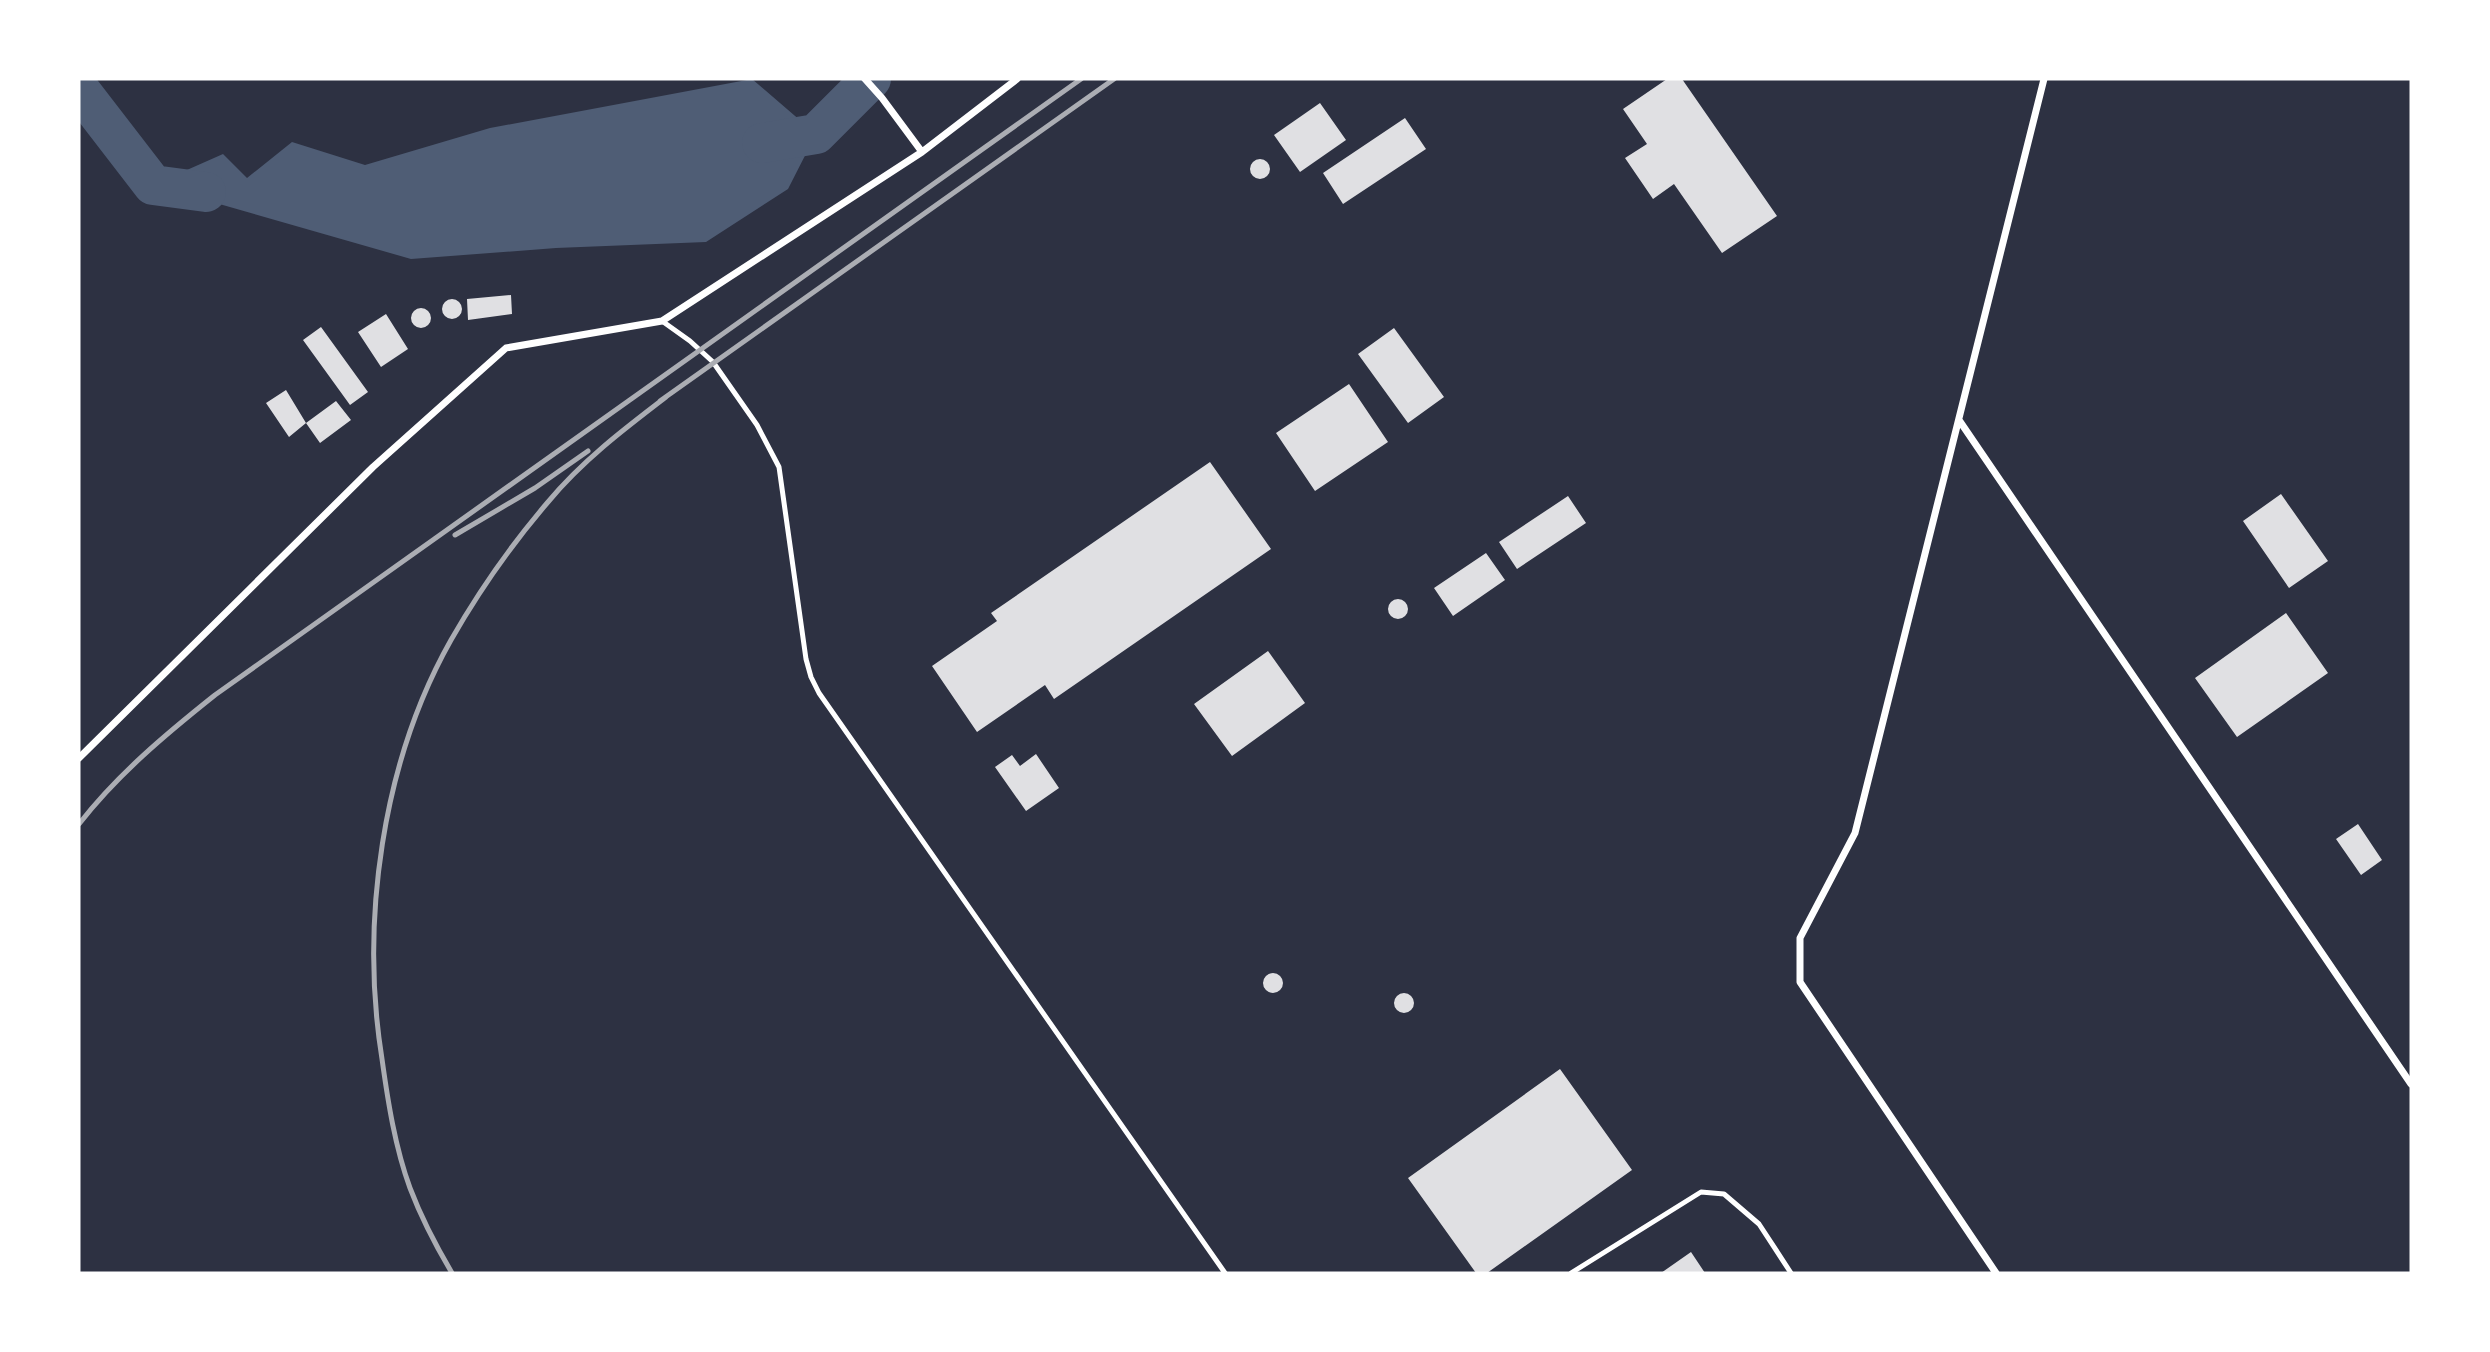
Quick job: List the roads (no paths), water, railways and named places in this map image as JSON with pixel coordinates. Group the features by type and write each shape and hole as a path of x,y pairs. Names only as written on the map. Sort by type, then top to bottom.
{"street":[{"path":"865,79 922,152"},
{"path":"79,758 373,467 506,348 662,321 922,152 1017,79"},
{"path":"1996,1273 1800,982 1800,938 1855,833 2044,79"},
{"path":"1959,420 2411,1084"}],"lane":[{"path":"662,321 713,362 757,425 779,467 806,659 819,693 1225,1273"},
{"path":"1571,1273 1701,1192 1724,1195 1759,1224 1791,1273"}],"water":[{"path":"752,79 816,134 788,189 706,242 556,248 411,259 153,185 223,154 247,178 292,142 365,165 490,128"}],"waterway":[{"path":"762,143 816,134 871,79"},
{"path":"79,89 153,185 206,192"}],"railway":[{"path":"79,824 126,771 215,695 1081,79"},
{"path":"660,401 1114,79"},
{"path":"452,1273 414,1199 400,1157 382,1059 376,1007 376,898 382,844 393,790 427,687 451,640 496,568 561,487 619,433 666,397"},
{"path":"455,535 535,488 588,451"}]}
